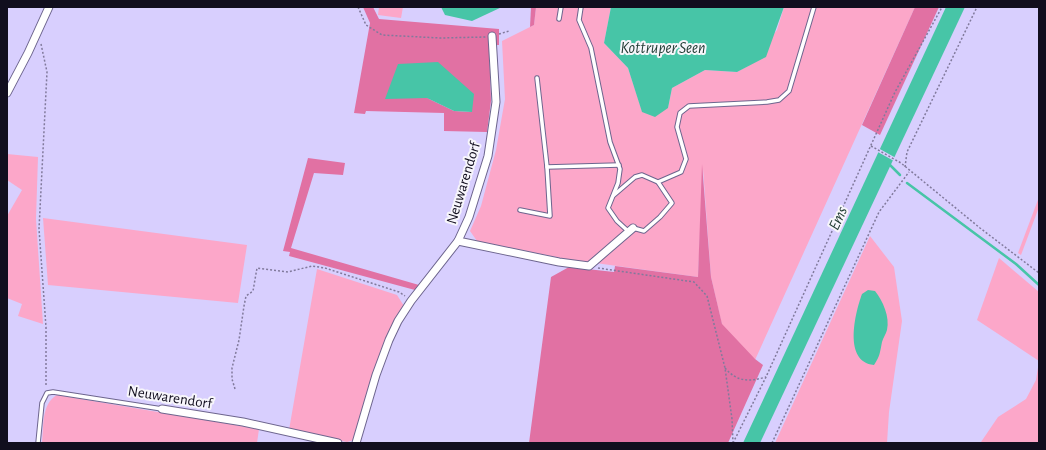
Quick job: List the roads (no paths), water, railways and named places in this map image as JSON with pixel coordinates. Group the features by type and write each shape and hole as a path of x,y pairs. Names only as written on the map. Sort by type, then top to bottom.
{"street":[{"path":"7,93 37,34 46,9"},
{"name":"Neuwarendorf","path":"356,443 388,340 411,301 458,241 469,217 488,156 496,102 492,36"},
{"name":"Neuwarendorf","path":"458,241 559,262 589,266 631,230"},
{"name":"Neuwarendorf","path":"162,409 243,422 338,443"}],"lane":[{"path":"559,19 561,7"},
{"path":"581,7 579,20 591,48 610,142 620,169 618,183 608,208 617,220 631,230 644,231 660,217 672,203 658,182 642,175 635,177 614,195"},
{"path":"658,182 681,172 686,159 676,127 680,113 690,106 767,102 779,100 789,91 814,7"},
{"path":"520,210 550,216 547,167 537,78"},
{"path":"547,167 619,165"},
{"name":"Neuwarendorf","path":"38,443 42,403 47,393 53,392 162,409"}],"water":[{"path":"441,7 502,7 472,21 445,15"},
{"name":"Kottruper Seen","path":"611,7 784,7 766,57 737,72 705,70 672,88 668,108 655,117 642,112 628,68 604,43"},
{"path":"946,7 965,7 760,443 743,443"},
{"path":"438,62 474,94 472,112 454,111 427,98 385,99 398,64"},
{"path":"868,290 875,291 878,295 885,309 888,320 887,330 882,340 879,356 874,365 864,362 858,355 854,336 859,302 862,294"}],"waterway":[{"path":"888,163 900,175"},
{"path":"907,183 1016,264 1039,285"}],"water label":[{"name":"Ems","path":"837,218"}]}
